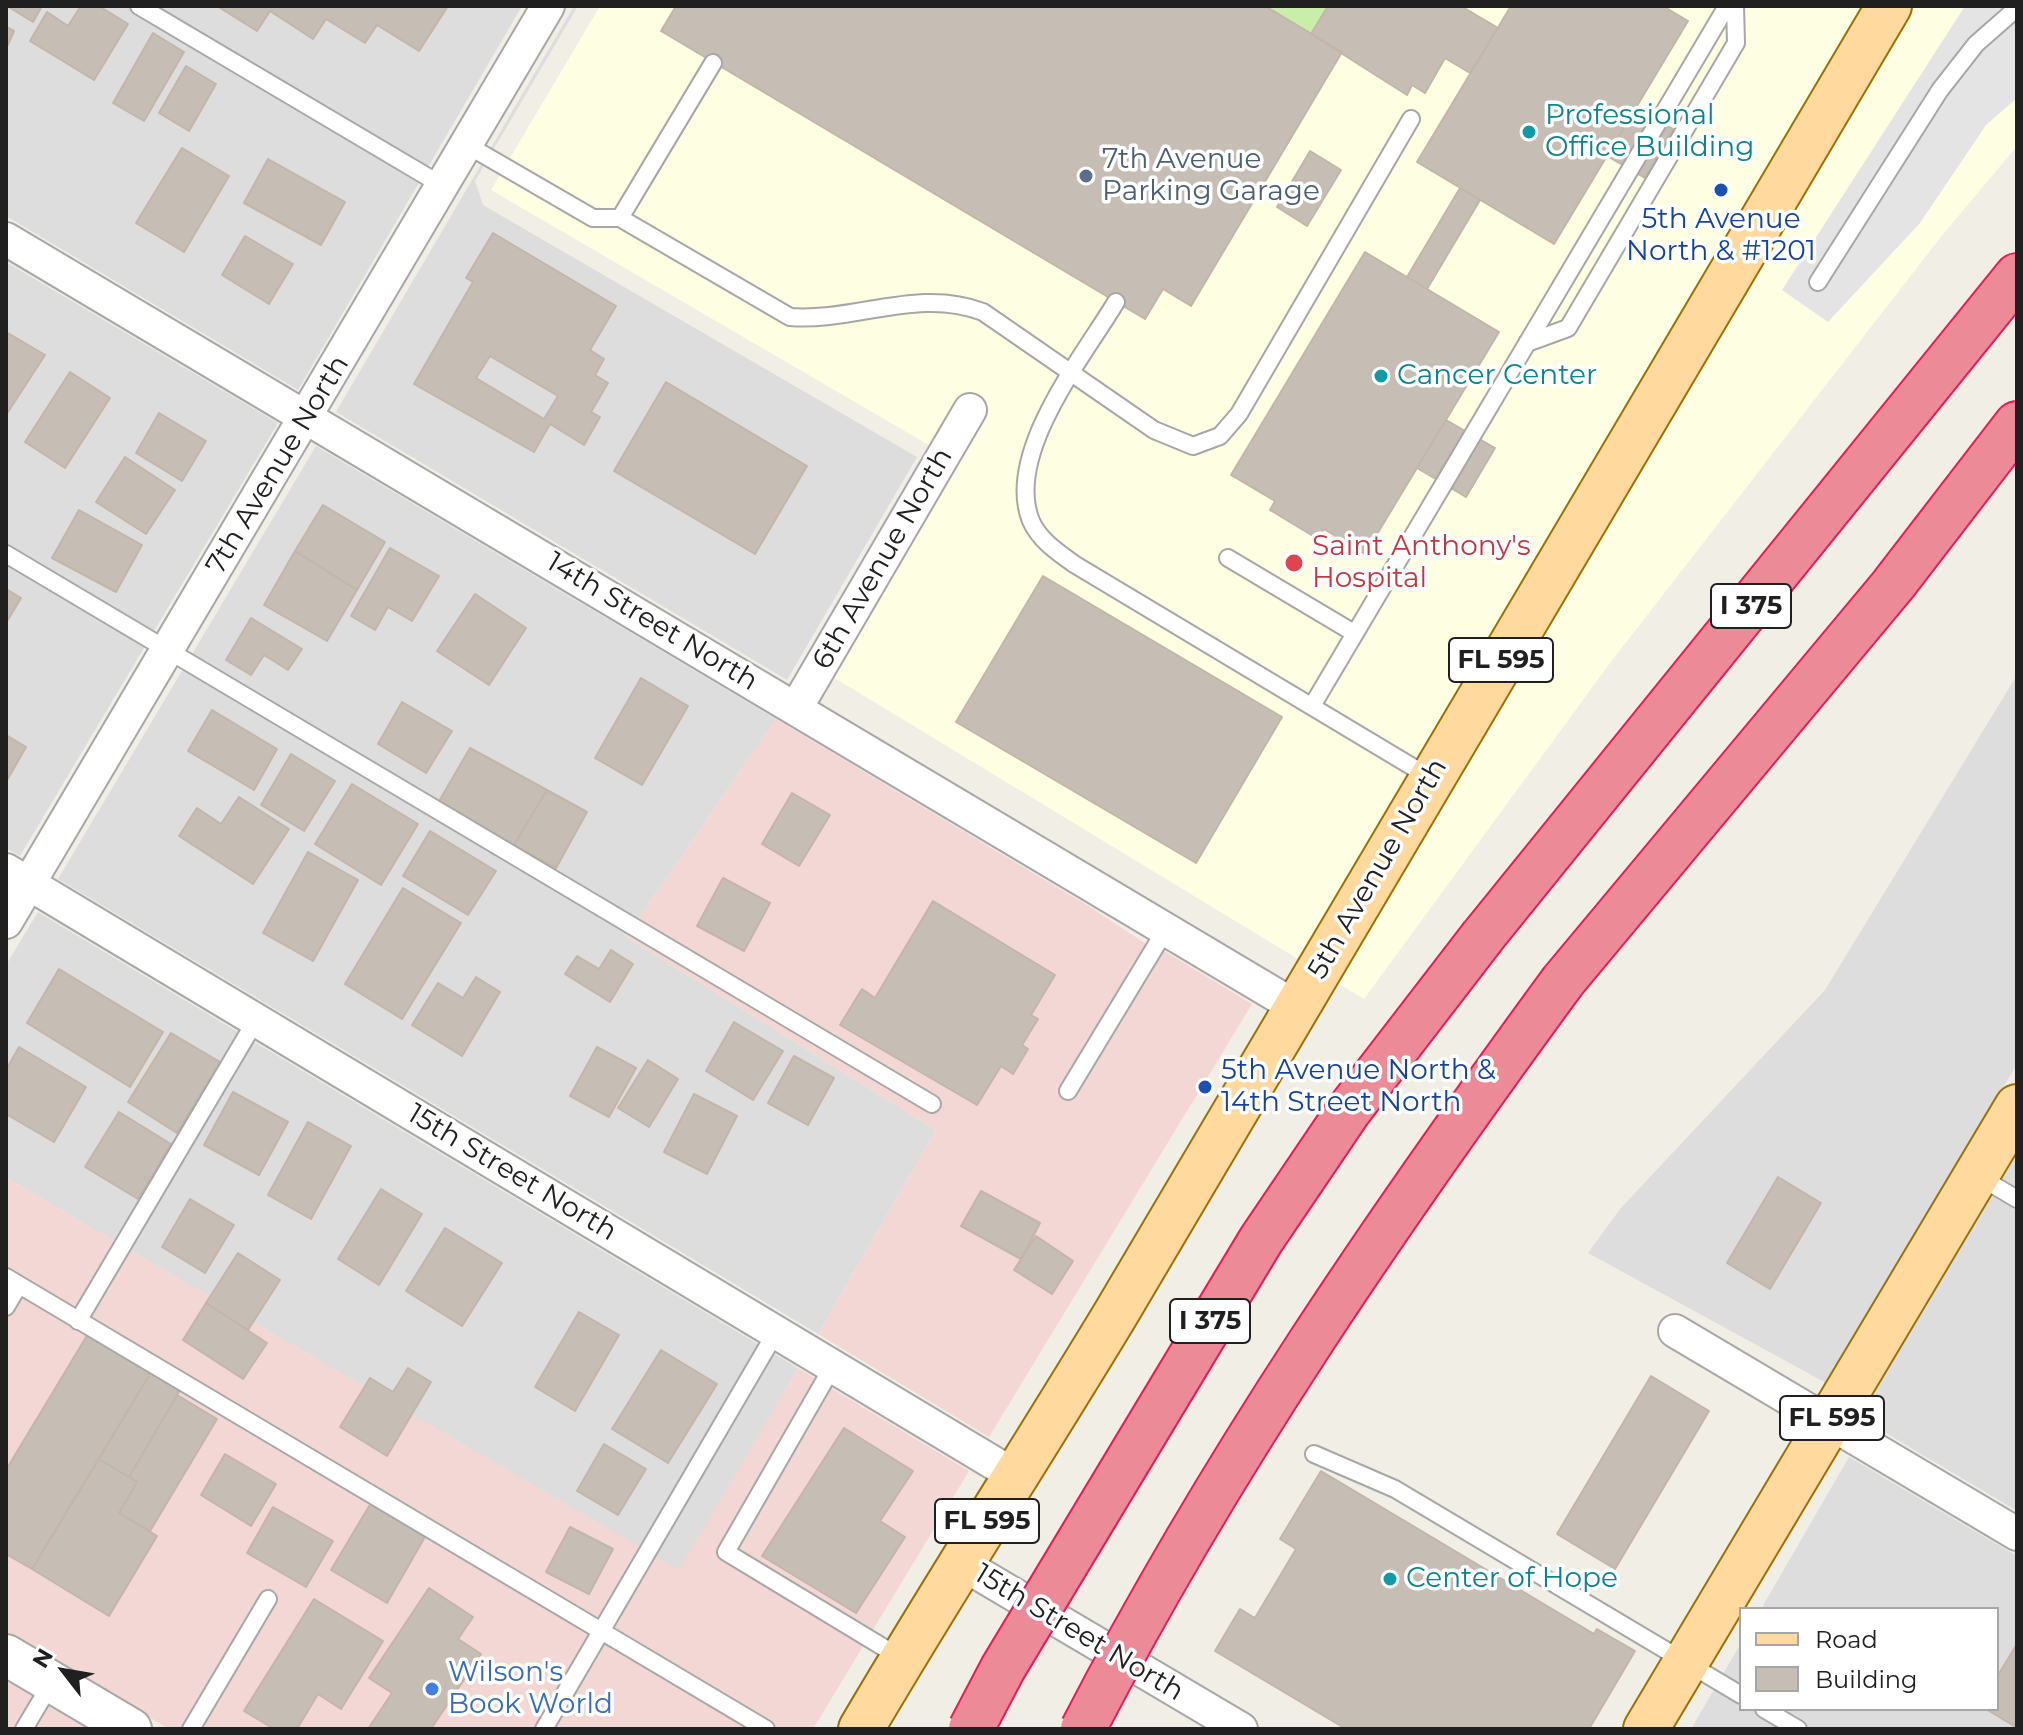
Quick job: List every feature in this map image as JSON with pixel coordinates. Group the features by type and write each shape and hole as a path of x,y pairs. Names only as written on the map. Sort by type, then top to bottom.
{"highway":[{"name":"I 375","path":"971,1729 1003,1668 1261,1240 1349,1110 1483,936 2017,276"},
{"path":"1083,1729 1193,1526 1275,1392 1448,1137 1563,981 1893,585 2017,424"},
{"path":"1893,585 2017,455"}],"main road":[{"name":"5th Avenue North","path":"861,1729 959,1562 1017,1477 1889,6"},
{"name":"FL 595","path":"1646,1729 2017,1107"}],"street":[{"name":"7th Avenue North","path":"6,922 18,877 168,650 548,6"},
{"name":"14th Street North","path":"6,239 1296,1007"},
{"name":"6th Avenue North","path":"796,708 970,410"},
{"name":"15th Street North","path":"18,877 1017,1477"},
{"path":"1675,1331 2017,1534"},
{"name":"15th Street North","path":"959,1562 1241,1729"},
{"path":"6,1655 131,1729"}],"lane":[{"path":"139,6 443,186"},
{"path":"1312,706 1727,6"},
{"path":"1527,343 1568,328 1736,43 1735,6"},
{"path":"1818,282 1940,90 1976,44 2017,8"},
{"path":"620,218 713,63"},
{"path":"467,145 593,218 620,218 790,317 821,320 918,303 960,303 983,312 1173,440 1193,446 1220,436 1239,414 1411,119"},
{"path":"1116,302 1037,432 1028,459 1026,486 1031,520 1046,543 1074,564 1431,778"},
{"path":"6,554 932,1104"},
{"path":"1228,558 1354,633"},
{"path":"1068,1091 1166,929"},
{"path":"78,1321 256,1020"},
{"path":"1977,1175 2017,1199"},
{"path":"6,1307 13,1281 766,1729"},
{"path":"544,1729 776,1332"},
{"path":"833,1366 726,1552 902,1659"},
{"path":"1314,1454 1395,1489 1739,1694"},
{"path":"191,1729 268,1599"},
{"path":"24,1729 52,1682"},
{"path":"1767,1711 1798,1729"}],"shaded area":[{"path":"6,6 522,6 298,390 6,216"},
{"path":"574,6 578,6 475,181 483,205 917,457 787,680 336,412"},
{"name":"Saint Anthony's Hospital","path":"600,6 2017,6 2017,146 1940,238 1610,663 1364,999 833,677 958,462 491,190"},
{"path":"1965,6 2017,6 2017,98 1986,125 1920,223 1828,322 1782,290"},
{"path":"6,262 278,423 20,856 6,848"},
{"path":"316,446 776,719 626,937 936,1130 818,1334 58,879"},
{"path":"2017,675 2017,1064 1828,1384 1588,1253 1620,1209 1825,990"},
{"path":"776,719 1090,907 1154,949 1156,946 1252,1004 989,1437 818,1334 936,1130 626,937"},
{"path":"38,912 798,1368 680,1571 6,1178 6,965"},
{"path":"2017,1150 2017,1511 1869,1423 1877,1410 1866,1405"},
{"path":"6,1178 679,1570 798,1368 969,1471 813,1729 169,1729 6,1632"},
{"path":"1849,1457 2017,1556 2017,1729 1691,1729 1739,1646 1739,1711 1999,1711 1999,1607 1762,1607"},
{"path":"6,1678 92,1729 6,1729"}],"green space":[{"path":"1265,6 1328,6 1311,34"}],"building":[{"path":"7,6 42,6 33,22"},
{"path":"81,6 99,6 128,24 94,80 30,41 47,12 68,26"},
{"path":"217,6 448,6 419,51 377,25 365,43 326,19 313,39 270,11 257,31"},
{"name":"7th Avenue Parking Garage","path":"676,6 1265,6 1342,52 1191,306 1163,289 1145,319 661,31"},
{"path":"1328,6 1461,6 1498,28 1470,73 1445,58 1425,93 1412,85 1407,95 1311,34"},
{"name":"Professional Office Building","path":"1511,6 1663,6 1688,21 1554,244 1417,162"},
{"path":"6,27 14,31 6,49"},
{"path":"153,33 184,52 144,121 113,103"},
{"path":"186,66 216,84 189,131 159,113"},
{"path":"1636,108 1673,129 1645,178 1607,156"},
{"path":"182,148 229,176 184,252 136,223"},
{"path":"1310,151 1341,170 1307,226 1277,207"},
{"path":"268,159 345,202 321,245 244,203"},
{"path":"1460,188 1480,200 1427,289 1407,277"},
{"path":"493,233 616,306 590,350 604,359 595,375 608,383 591,412 600,417 584,445 550,424 534,452 414,384 473,282 466,278","holes":["490,356 558,396 544,419 476,378"]},
{"path":"245,236 293,264 269,304 222,275"},
{"name":"Cancer Center","path":"1365,252 1499,332 1365,554 1324,529 1318,539 1270,510 1275,501 1231,475"},
{"path":"6,332 45,355 6,415"},
{"path":"70,372 110,398 65,468 25,442"},
{"path":"666,382 807,466 755,554 614,471"},
{"path":"159,413 206,441 182,481 136,453"},
{"path":"1446,420 1495,448 1466,497 1417,468"},
{"path":"125,457 175,490 146,534 96,502"},
{"path":"323,505 385,542 357,590 295,551"},
{"path":"79,510 142,545 116,592 52,558"},
{"path":"390,548 439,576 412,621 388,607 375,630 351,616"},
{"path":"295,551 357,590 327,641 264,605"},
{"path":"1043,576 1282,717 1196,863 956,722"},
{"path":"6,589 21,598 6,623"},
{"path":"475,594 526,628 489,685 437,651"},
{"path":"251,618 302,649 288,670 264,655 251,675 226,660"},
{"path":"641,678 688,706 642,785 595,758"},
{"path":"402,702 452,731 426,773 378,744"},
{"path":"212,710 277,749 254,790 188,751"},
{"path":"6,735 26,747 6,782"},
{"path":"470,748 547,790 514,845 438,803"},
{"path":"291,754 335,781 304,831 261,805"},
{"path":"352,784 418,824 381,885 315,844"},
{"path":"547,790 587,812 556,868 514,845"},
{"path":"792,793 830,815 799,866 762,844"},
{"path":"239,797 289,829 253,884 179,836 197,808 221,824"},
{"path":"430,831 496,871 468,915 403,876"},
{"path":"308,852 358,880 313,961 263,933"},
{"path":"723,878 770,903 744,951 697,926"},
{"path":"403,888 461,923 402,1019 345,984"},
{"path":"933,901 1055,975 1031,1015 1038,1019 1022,1045 1028,1049 1013,1074 1001,1066 977,1105 840,1025 862,989 875,998"},
{"path":"611,950 633,964 610,1002 565,974 577,956 599,969"},
{"path":"59,969 163,1032 130,1087 27,1023"},
{"path":"476,977 500,992 462,1056 412,1025 438,983 463,998"},
{"path":"734,1022 783,1051 753,1100 706,1071"},
{"path":"171,1033 220,1062 177,1133 128,1102"},
{"path":"19,1047 86,1087 54,1142 6,1114 6,1070"},
{"path":"597,1047 636,1068 609,1117 570,1096"},
{"path":"794,1056 834,1078 808,1125 768,1103"},
{"path":"648,1060 678,1079 649,1127 618,1108"},
{"path":"233,1092 288,1122 259,1175 204,1145"},
{"path":"694,1094 737,1116 707,1174 664,1152"},
{"path":"119,1112 171,1144 138,1199 85,1167"},
{"path":"308,1122 351,1146 311,1219 268,1195"},
{"path":"1778,1177 1821,1203 1770,1289 1727,1263"},
{"path":"381,1189 422,1214 379,1285 338,1259"},
{"path":"981,1191 1040,1223 1021,1259 961,1226"},
{"path":"190,1199 234,1225 205,1273 162,1247"},
{"path":"445,1228 502,1263 462,1326 406,1291"},
{"path":"1036,1236 1073,1261 1052,1294 1014,1270"},
{"path":"238,1253 280,1280 248,1330 206,1303"},
{"path":"206,1303 267,1343 243,1379 183,1340"},
{"path":"579,1312 619,1335 575,1411 535,1387"},
{"path":"88,1334 151,1372 32,1569 6,1554 6,1470"},
{"path":"661,1350 717,1384 668,1463 612,1429"},
{"path":"408,1368 431,1382 387,1456 340,1427 370,1378 393,1392"},
{"path":"151,1372 180,1390 129,1477 99,1459"},
{"path":"1651,1376 1709,1411 1615,1569 1557,1534"},
{"path":"177,1395 217,1419 150,1531 119,1513 137,1482 129,1477"},
{"path":"844,1428 913,1471 880,1521 905,1537 856,1613 762,1556"},
{"path":"604,1444 646,1469 618,1515 577,1491"},
{"path":"225,1454 276,1484 251,1526 201,1495"},
{"path":"99,1459 137,1482 119,1513 157,1536 109,1616 32,1569"},
{"name":"Center of Hope","path":"1321,1471 1594,1634 1597,1629 1635,1651 1589,1729 1346,1729 1215,1651 1240,1609 1255,1618 1296,1549 1280,1539"},
{"path":"371,1503 426,1535 387,1603 331,1570"},
{"path":"273,1507 333,1541 306,1587 247,1553"},
{"path":"570,1527 613,1549 589,1594 546,1572"},
{"path":"429,1588 473,1617 458,1639 481,1654 431,1729 368,1729 392,1693 369,1678"},
{"path":"314,1599 383,1641 341,1709 318,1694 297,1729 274,1729 244,1711"},
{"path":"2017,1644 2017,1720 2014,1726 1989,1711 1999,1711 1999,1674"}],"place":[{"name":"Professional Office Building","path":"1529,132"},
{"name":"7th Avenue Parking Garage","path":"1086,176"},
{"name":"5th Avenue North & #1201","path":"1721,190"},
{"name":"Cancer Center","path":"1381,376"},
{"name":"Saint Anthony's Hospital","path":"1294,563"},
{"name":"5th Avenue North & 14th Street North","path":"1205,1087"},
{"name":"Center of Hope","path":"1390,1579"},
{"name":"Wilson's Book World","path":"432,1689"}]}
